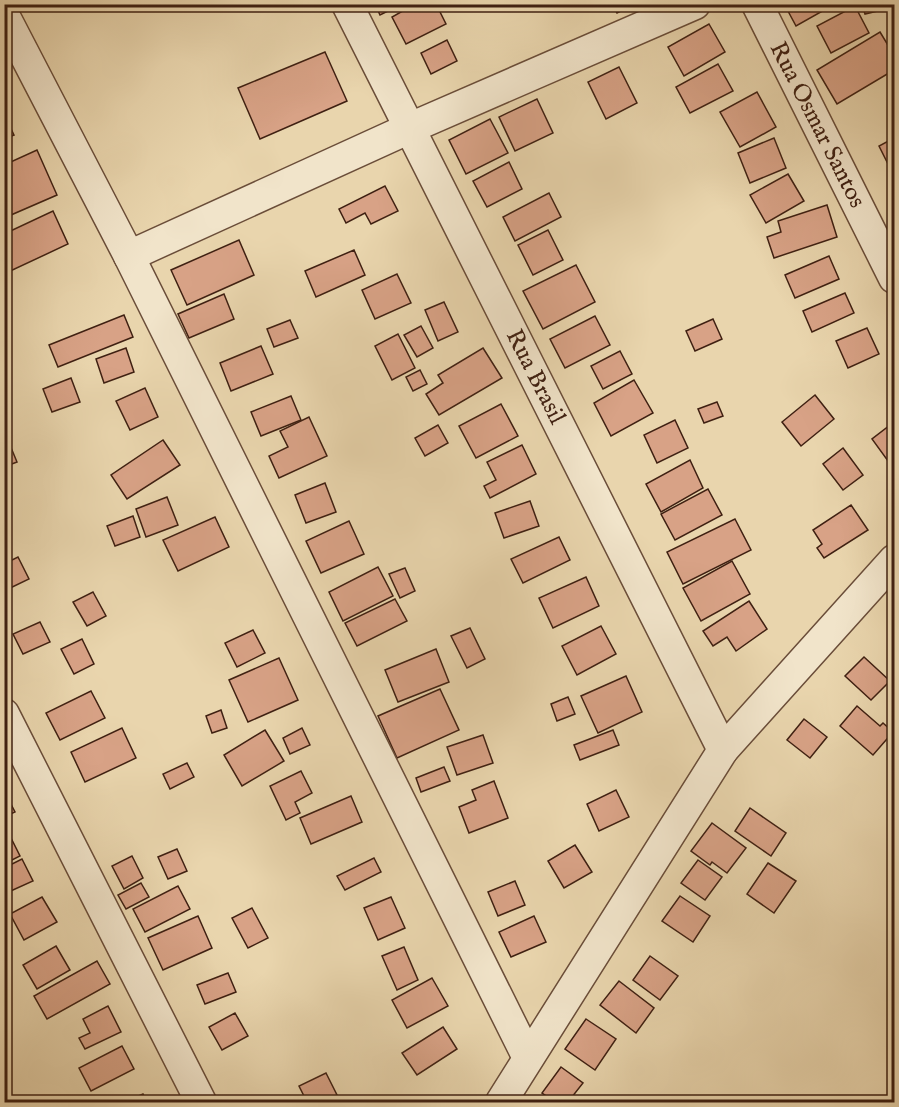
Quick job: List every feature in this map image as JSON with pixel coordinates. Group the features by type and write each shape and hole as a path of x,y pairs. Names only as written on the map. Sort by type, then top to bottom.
{"street":[{"name":"Rua Brasil","path":"348,4 723,750"},
{"path":"129,256 410,128 695,4"},
{"name":"Rua Osmar Santos","path":"757,4 894,278"},
{"path":"4,15 129,256 528,1058"},
{"path":"501,1102 723,750 894,560"},
{"path":"4,714 201,1102"}],"building":[{"path":"375,4 402,4 380,15"},
{"path":"415,4 436,4 446,24 406,44 392,17"},
{"path":"612,4 634,4 617,13"},
{"path":"800,4 835,4 796,26 788,11"},
{"path":"862,4 876,4 878,11 865,14"},
{"path":"855,6 869,33 831,53 817,26"},
{"path":"709,24 725,52 684,76 668,47"},
{"path":"880,32 894,55 894,70 837,104 817,70"},
{"path":"447,40 457,61 431,74 421,53"},
{"path":"325,52 347,101 260,139 238,88"},
{"path":"718,64 733,91 690,113 676,87"},
{"path":"619,67 637,103 606,119 588,82"},
{"path":"757,92 776,127 740,147 720,112"},
{"path":"537,99 553,133 515,151 499,117"},
{"path":"4,114 14,135 4,139"},
{"path":"490,119 508,153 466,174 449,140"},
{"path":"774,138 786,168 750,183 738,153"},
{"path":"894,138 894,176 879,146"},
{"path":"37,150 57,195 4,218 4,165"},
{"path":"509,162 522,189 487,207 473,181"},
{"path":"788,174 804,201 766,223 750,195"},
{"path":"385,186 398,211 371,224 365,213 346,223 339,209"},
{"path":"549,193 561,217 515,241 503,217"},
{"path":"827,205 837,237 774,258 767,237 781,232 778,221"},
{"path":"53,211 68,244 6,273 4,234"},
{"path":"548,230 563,260 533,275 518,245"},
{"path":"239,240 254,275 187,305 171,270"},
{"path":"354,250 365,275 316,297 305,271"},
{"path":"829,256 839,279 795,298 785,275"},
{"path":"576,265 595,302 543,329 523,291"},
{"path":"397,274 411,303 375,319 362,290"},
{"path":"845,293 854,313 812,332 803,311"},
{"path":"224,294 234,319 189,338 178,314"},
{"path":"444,302 458,332 438,341 425,310"},
{"path":"124,315 133,337 58,367 49,345"},
{"path":"595,316 610,345 565,368 550,339"},
{"path":"713,319 722,339 695,351 686,331"},
{"path":"290,320 298,338 274,347 267,329"},
{"path":"421,326 433,348 417,357 404,335"},
{"path":"867,328 879,354 848,368 836,341"},
{"path":"398,334 415,368 392,380 375,346"},
{"path":"261,346 273,374 231,391 220,363"},
{"path":"126,348 134,372 104,383 96,359"},
{"path":"483,348 502,378 439,415 426,394 443,383 438,375"},
{"path":"620,351 632,374 603,389 591,366"},
{"path":"420,370 427,384 413,391 406,377"},
{"path":"71,378 80,402 52,412 43,389"},
{"path":"634,380 653,413 611,436 594,403"},
{"path":"145,388 158,417 130,430 116,401"},
{"path":"815,395 834,419 801,446 782,422"},
{"path":"291,396 301,420 261,436 251,412"},
{"path":"717,402 723,416 704,423 698,409"},
{"path":"501,404 518,436 476,458 459,426"},
{"path":"309,417 327,456 279,478 269,456 288,447 280,431"},
{"path":"675,420 688,448 657,463 644,435"},
{"path":"894,422 894,456 888,461 872,439"},
{"path":"438,425 448,443 425,456 415,438"},
{"path":"7,438 17,462 4,467 4,439"},
{"path":"163,440 180,465 127,499 111,475"},
{"path":"522,445 536,474 490,498 484,486 496,480 487,462"},
{"path":"843,448 863,475 843,490 823,464"},
{"path":"690,460 703,488 661,512 646,484"},
{"path":"325,483 336,512 306,523 295,495"},
{"path":"708,489 722,515 675,540 661,514"},
{"path":"167,497 178,525 146,537 136,509"},
{"path":"530,501 539,526 504,538 495,513"},
{"path":"851,505 868,530 824,558 817,548 822,544 813,530"},
{"path":"133,516 140,537 115,546 107,526"},
{"path":"215,517 229,547 178,571 163,540"},
{"path":"735,519 751,550 683,584 667,552"},
{"path":"349,521 364,554 321,573 306,541"},
{"path":"559,537 570,560 523,583 511,559"},
{"path":"18,557 29,579 4,591 4,564"},
{"path":"732,561 750,594 701,621 683,588"},
{"path":"378,567 393,596 343,621 329,592"},
{"path":"405,568 415,591 400,598 389,574"},
{"path":"586,577 599,606 553,628 539,598"},
{"path":"93,592 106,616 87,626 73,602"},
{"path":"395,599 407,621 357,646 345,623"},
{"path":"749,601 767,629 736,651 727,637 713,646 703,631"},
{"path":"40,622 50,642 23,654 13,634"},
{"path":"601,626 616,654 577,675 562,646"},
{"path":"470,628 485,659 467,668 451,636"},
{"path":"253,630 265,653 237,667 225,643"},
{"path":"82,639 94,664 74,674 61,649"},
{"path":"436,649 449,682 398,702 385,670"},
{"path":"864,657 890,681 871,700 845,676"},
{"path":"279,658 298,700 248,722 229,680"},
{"path":"626,676 642,712 598,733 581,696"},
{"path":"440,689 459,730 397,758 378,716"},
{"path":"91,691 105,718 60,740 46,713"},
{"path":"568,697 575,714 557,721 551,704"},
{"path":"857,706 880,726 883,723 893,732 873,755 840,726"},
{"path":"221,710 227,728 212,733 206,716"},
{"path":"804,719 827,737 810,758 787,740"},
{"path":"122,728 136,758 85,782 71,752"},
{"path":"302,728 310,745 290,754 283,738"},
{"path":"265,730 284,761 242,786 224,755"},
{"path":"613,730 619,745 580,760 574,745"},
{"path":"483,735 493,763 457,775 447,747"},
{"path":"187,763 194,777 170,789 163,774"},
{"path":"444,767 450,781 421,792 416,778"},
{"path":"301,771 312,793 295,802 300,813 286,820 270,786"},
{"path":"494,781 508,818 469,833 459,807 476,800 472,790"},
{"path":"616,790 629,817 599,831 587,804"},
{"path":"4,791 15,812 4,817"},
{"path":"351,796 362,822 311,844 300,818"},
{"path":"750,808 786,833 771,856 735,831"},
{"path":"712,823 746,848 727,873 712,862 710,865 691,851"},
{"path":"7,830 20,856 4,864 4,831"},
{"path":"575,845 592,872 564,888 548,861"},
{"path":"177,849 187,871 168,879 158,857"},
{"path":"132,856 143,878 124,889 112,866"},
{"path":"374,858 381,872 345,890 337,876"},
{"path":"22,859 33,881 4,894 4,868"},
{"path":"698,860 722,877 705,900 681,883"},
{"path":"768,863 796,881 774,913 747,894"},
{"path":"515,881 525,905 498,916 488,892"},
{"path":"141,883 149,897 126,909 118,895"},
{"path":"178,886 190,909 145,932 133,909"},
{"path":"680,896 710,916 693,942 662,921"},
{"path":"42,897 57,922 24,940 10,914"},
{"path":"391,897 405,928 378,940 364,908"},
{"path":"252,908 268,938 248,948 232,918"},
{"path":"198,916 212,948 163,970 148,938"},
{"path":"534,916 546,942 511,957 499,932"},
{"path":"56,946 70,970 37,989 23,965"},
{"path":"404,947 418,980 397,990 382,956"},
{"path":"650,956 678,976 660,1000 633,980"},
{"path":"97,961 110,984 47,1019 34,996"},
{"path":"228,973 236,992 205,1004 197,985"},
{"path":"432,978 448,1006 407,1028 392,1000"},
{"path":"619,981 654,1008 636,1033 600,1005"},
{"path":"108,1006 121,1032 85,1049 79,1038 90,1033 83,1019"},
{"path":"235,1013 248,1036 222,1050 209,1027"},
{"path":"586,1019 616,1039 595,1070 565,1049"},
{"path":"443,1027 457,1049 417,1075 402,1053"},
{"path":"122,1046 134,1069 91,1091 79,1068"},
{"path":"561,1067 583,1083 568,1102 555,1102 542,1093"},
{"path":"326,1073 337,1095 321,1102 307,1102 299,1086"},
{"path":"143,1094 147,1102 125,1102"}]}
